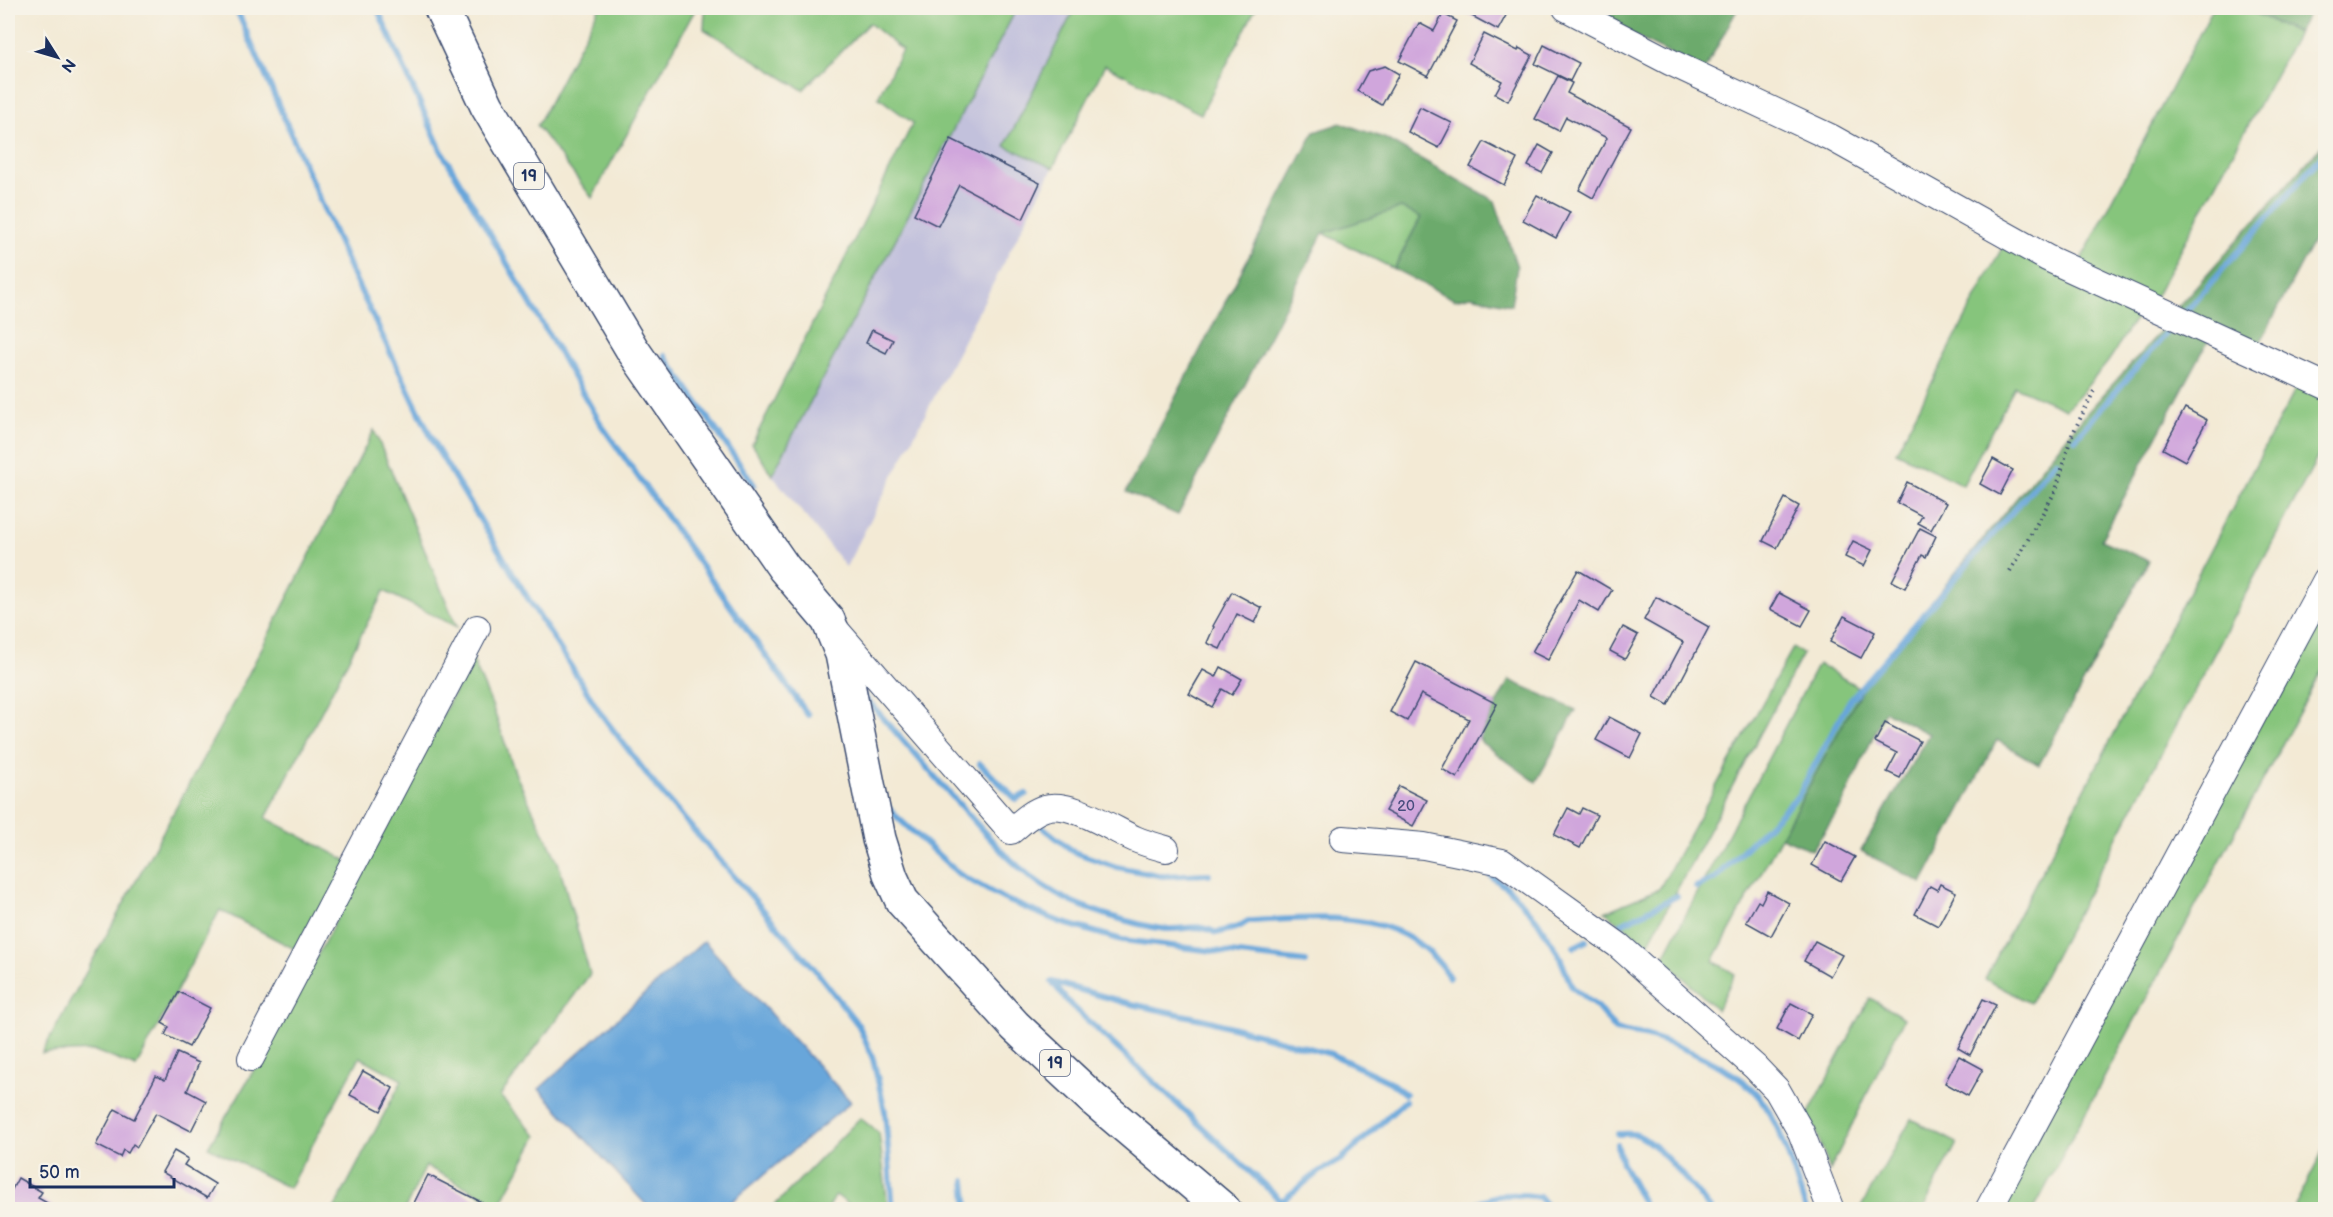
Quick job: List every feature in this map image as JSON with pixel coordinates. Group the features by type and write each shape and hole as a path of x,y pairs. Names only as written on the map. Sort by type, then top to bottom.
{"highway":[{"name":"19","path":"441,8 487,106 632,349 784,568 828,620 837,638 846,670 879,839 891,877 902,901 1015,1026 1093,1099 1224,1209"}],"street":[{"path":"1566,8 1670,62 1832,138 2047,258 2325,386"},
{"path":"1988,1209 2325,580"},
{"path":"828,620 1011,831 1031,814 1046,807 1059,806 1076,811 1138,840 1166,849"},
{"path":"251,1058 477,628"},
{"path":"1343,839 1424,846 1502,862 1618,945 1755,1066 1777,1090 1801,1132 1831,1209"}],"path":[{"path":"2010,571 2056,490 2071,437 2094,391"}],"shaded area":[{"path":"1017,8 1075,8 1005,146 1053,168 846,567 772,475"}],"green space":[{"path":"599,8 696,8 592,198 537,126"},
{"path":"700,8 1017,8 772,475 752,444 913,123 878,97 902,50 869,23 803,90 704,29 705,11"},
{"path":"1075,8 1256,8 1201,114 1105,65 1053,168 1005,146"},
{"path":"1578,8 1738,8 1704,71"},
{"path":"2213,8 2244,8 2298,33 2153,301 2077,268"},
{"path":"2244,8 2311,8 2298,33"},
{"path":"1341,123 1384,138 1495,201 1517,267 1511,305 1471,296 1455,300 1394,269 1421,217 1401,208 1323,233 1178,515 1126,492 1314,132"},
{"path":"2325,142 2325,219 2258,347 2174,311"},
{"path":"1401,208 1421,217 1394,269 1323,233"},
{"path":"2005,242 2145,310 2129,328 2107,363 2066,409 2015,387 1963,485 1896,452"},
{"path":"2169,322 2210,338 2101,540 2149,561 2039,765 1997,740 1922,883 1861,851 1929,734 1885,711 1841,807 1812,850 1781,837 1866,682 2083,417"},
{"path":"2298,384 2325,395 2325,443 2030,1003 1985,979"},
{"path":"374,430 457,627 384,591 266,818 350,862 302,953 220,910 136,1067 95,1051 42,1053 236,698"},
{"path":"2325,597 2325,664 2034,1209 1997,1210"},
{"path":"1793,648 1803,654 1648,944 1605,912 1659,889"},
{"path":"472,658 492,705 516,775 558,862 590,974 500,1096 537,1136 500,1205 426,1166 405,1209 334,1209 402,1080 360,1057 289,1188 208,1147 286,1016"},
{"path":"1818,664 1862,689 1713,961 1735,974 1717,1010 1663,958"},
{"path":"1509,680 1576,710 1536,782 1482,743 1479,738"},
{"path":"1870,998 1904,1018 1830,1170 1815,1128 1807,1117"},
{"path":"860,1118 879,1133 888,1209 855,1209 836,1195 828,1209 778,1210 773,1207"},
{"path":"1911,1119 1957,1143 1923,1209 1860,1209"},
{"path":"2325,1148 2325,1209 2293,1209"}],"water":[{"path":"704,941 851,1102 723,1209 650,1209 539,1089"}],"building":[{"path":"1457,8 1510,8 1498,30"},
{"path":"1443,14 1457,21 1428,76 1399,61 1419,23 1434,31"},
{"path":"1484,34 1518,51 1519,48 1532,55 1508,101 1495,94 1502,81 1469,63"},
{"path":"1544,45 1579,63 1570,81 1535,64"},
{"path":"1385,66 1399,74 1382,105 1357,91 1368,71"},
{"path":"1558,76 1572,83 1567,93 1631,127 1593,198 1579,190 1607,138 1566,117 1559,131 1535,119"},
{"path":"1420,107 1452,123 1439,148 1408,132"},
{"path":"951,139 1040,183 1023,219 959,185 938,226 914,214"},
{"path":"1484,142 1517,159 1504,185 1470,167"},
{"path":"1539,145 1553,153 1542,173 1528,166"},
{"path":"1537,195 1570,212 1556,238 1523,220"},
{"path":"872,330 893,340 886,353 866,343"},
{"path":"2185,408 2207,420 2185,461 2163,449"},
{"path":"1993,459 2013,470 2000,495 1980,484"},
{"path":"1907,482 1946,503 1931,530 1918,523 1922,516 1897,503"},
{"path":"1785,498 1799,506 1777,548 1763,541"},
{"path":"1920,528 1936,536 1926,557 1922,555 1905,588 1892,581"},
{"path":"1853,541 1872,550 1864,566 1845,557"},
{"path":"1578,570 1612,590 1599,612 1579,600 1548,660 1532,652"},
{"path":"1232,592 1262,608 1255,623 1237,614 1220,649 1207,643 1213,626"},
{"path":"1779,593 1811,610 1802,626 1770,609"},
{"path":"1656,597 1709,627 1668,705 1654,697 1683,642 1644,620"},
{"path":"1844,616 1875,632 1861,658 1830,642"},
{"path":"1623,627 1638,635 1625,659 1610,651"},
{"path":"1416,662 1497,704 1457,778 1442,769 1469,719 1421,694 1407,721 1390,712"},
{"path":"1221,667 1242,679 1232,695 1222,689 1212,707 1189,694 1203,670 1216,677"},
{"path":"1609,717 1642,734 1630,758 1596,740"},
{"path":"1885,723 1920,741 1900,778 1887,772 1897,753 1875,742"},
{"path":"1399,786 1427,800 1413,826 1385,811"},
{"path":"1568,808 1579,814 1582,808 1597,815 1580,848 1554,835"},
{"path":"1825,841 1855,857 1841,881 1812,865"},
{"path":"1940,884 1956,892 1938,926 1915,914 1930,886 1937,890"},
{"path":"1767,891 1789,903 1771,936 1746,922 1758,901 1761,903"},
{"path":"1815,941 1842,955 1830,976 1804,961"},
{"path":"179,992 210,1008 189,1047 165,1035 169,1027 162,1023"},
{"path":"1983,999 1996,1005 1970,1055 1958,1048"},
{"path":"1791,1003 1812,1014 1798,1041 1777,1029"},
{"path":"177,1053 199,1063 187,1091 206,1101 191,1131 156,1113 137,1147 133,1144 128,1153 123,1150 120,1157 96,1145 115,1109 134,1119 156,1076 165,1080"},
{"path":"1959,1056 1983,1069 1968,1096 1945,1083"},
{"path":"363,1071 393,1088 381,1111 350,1095"},
{"path":"174,1151 188,1159 184,1165 215,1184 207,1198 162,1172"},
{"path":"428,1175 495,1209 422,1209 413,1205"},
{"path":"18,1178 42,1192 38,1198 58,1209 8,1209 8,1197"}],"waterway":[{"path":"236,8 352,273 437,449 534,608 601,714 659,790 817,972 859,1026 873,1059 885,1111 893,1210"},
{"path":"377,8 441,150 602,426 808,715"},
{"path":"2187,310 2326,151"},
{"path":"2075,439 2169,330"},
{"path":"665,356 754,485"},
{"path":"1696,887 1714,879 1798,796 1850,700 2056,461"},
{"path":"803,616 819,637"},
{"path":"863,695 1006,855 1037,881 1072,902 1106,915 1146,926 1168,929 1197,927 1216,933 1239,927 1248,921 1304,918 1359,921 1385,927 1409,937 1431,954 1449,977"},
{"path":"980,764 1016,799 1026,794"},
{"path":"884,803 959,874 1004,899 1060,922 1122,940 1306,962"},
{"path":"1040,825 1074,852 1117,867 1163,876 1209,874"},
{"path":"1491,876 1511,891 1537,920 1558,953 1572,987 1597,1007 1616,1030 1648,1036 1677,1046 1708,1060 1750,1087 1768,1109 1775,1123 1806,1210"},
{"path":"1621,924 1677,896"},
{"path":"1574,947 1586,941"},
{"path":"1052,982 1331,1054 1390,1082 1405,1094"},
{"path":"1053,983 1069,1003 1291,1210"},
{"path":"1283,1200 1317,1173 1342,1159 1405,1101"},
{"path":"1618,1134 1637,1135 1656,1148 1711,1210"},
{"path":"1617,1144 1622,1163 1647,1210"},
{"path":"965,1181 968,1210"},
{"path":"1468,1210 1485,1200 1502,1195 1540,1197 1549,1210"}]}
